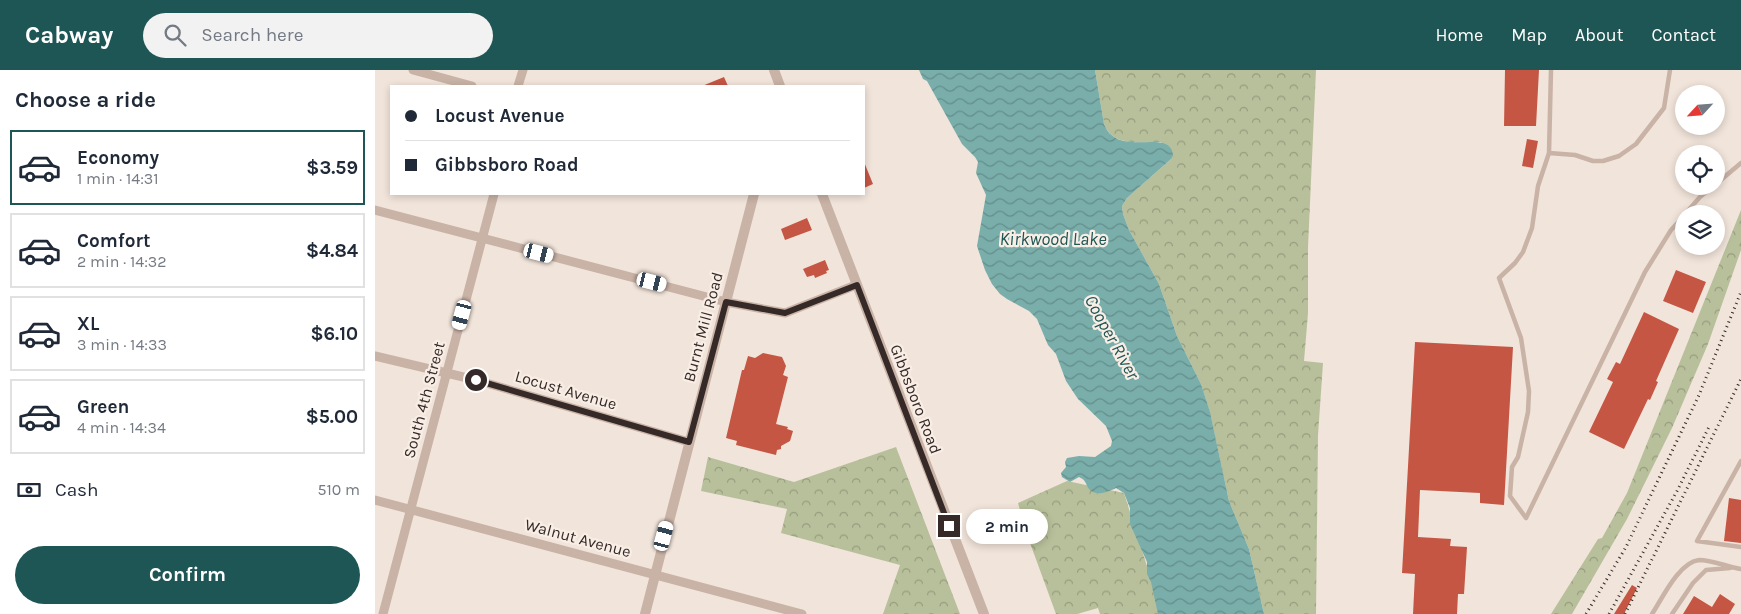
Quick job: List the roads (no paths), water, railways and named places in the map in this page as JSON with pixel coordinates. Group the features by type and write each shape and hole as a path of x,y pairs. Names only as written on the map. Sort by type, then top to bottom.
{"street":[{"path":"413,70 468,85"},
{"path":"518,85 523,70"},
{"path":"774,70 780,85"},
{"name":"South 4th Street","path":"383,614 494,195"},
{"name":"Burnt Mill Road","path":"645,614 754,195"},
{"name":"Gibbsboro Road","path":"822,195 983,614"},
{"path":"375,210 726,302 785,313 857,285"},
{"name":"Locust Avenue","path":"375,356 476,380 689,442"},
{"name":"Walnut Avenue","path":"375,500 803,614"}],"lane":[{"path":"1551,70 1549,153 1538,186 1532,228 1523,252 1515,263 1499,278 1521,338 1529,390 1529,412 1518,457 1512,467 1510,496 1526,518 1645,272 1675,226"},
{"path":"1549,153 1575,155 1603,162 1619,156 1631,148 1664,108 1670,70"},
{"path":"1725,176 1741,163"},
{"path":"1693,205 1702,195"},
{"path":"1741,461 1697,541 1741,547"},
{"path":"1652,614 1679,572 1688,563 1699,560 1741,569"},
{"path":"1672,614 1693,583 1706,570 1733,568"}],"water":[{"name":"Kirkwood Lake","path":"919,70 1095,70 1104,124 1111,134 1120,140 1163,143 1170,147 1173,155 1171,159 1127,198 1122,206 1123,214 1129,230 1159,284 1177,336 1201,384 1210,412 1229,501 1249,549 1264,614 1158,614 1151,582 1147,574 1147,562 1130,524 1130,508 1124,493 1116,488 1106,492 1095,493 1079,477 1070,482 1062,477 1061,473 1066,467 1065,462 1067,458 1079,456 1095,457 1111,446 1112,441 1106,426 1078,399 1066,381 1056,354 1048,345 1037,319 1029,311 1000,294 992,284 977,246 986,195 976,173 978,162 962,144"}],"railway":[{"path":"1586,614 1626,547 1699,395 1741,292"},
{"path":"1625,614 1741,379"},
{"path":"1609,614 1677,491 1709,427"}],"water label":[{"name":"Cooper River","path":"1112,337"}]}
